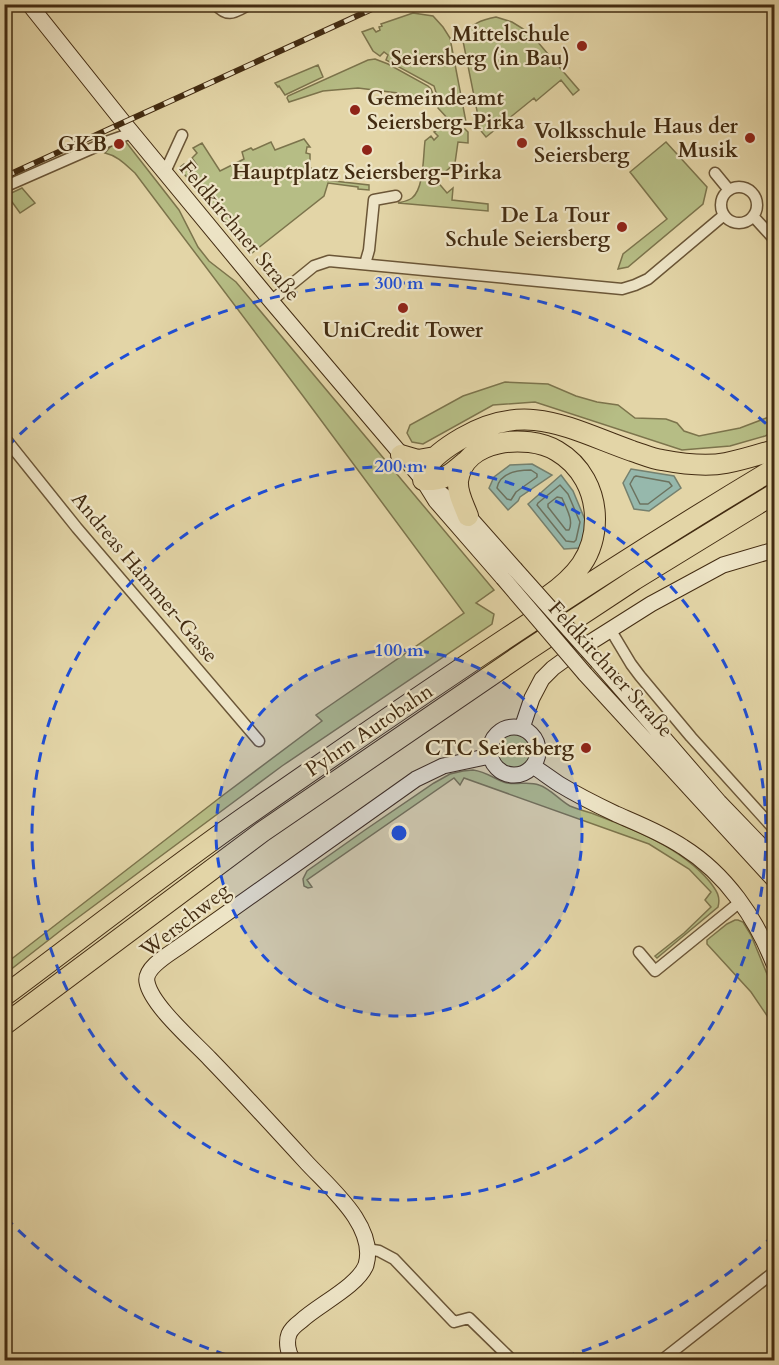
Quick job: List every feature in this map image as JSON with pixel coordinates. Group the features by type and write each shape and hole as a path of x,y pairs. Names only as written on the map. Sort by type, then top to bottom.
{"highway":[{"path":"516,632 520,620 527,612 567,582 584,562 592,543 595,506 583,475 572,462 546,445 517,441 505,442 479,450 442,479 423,480 426,468 435,457 456,442 485,426 519,420 565,425 659,460 693,465 724,464 774,450"},
{"path":"401,456 418,460 435,457"},
{"path":"465,462 458,482 468,516"},
{"name":"Pyhrn Autobahn","path":"4,996 248,814 574,593 774,469"},
{"name":"Pyhrn Autobahn","path":"4,1024 262,832 634,579 774,494"}],"main road":[{"name":"Feldkirchner Straße","path":"29,4 271,301 423,480 436,501 598,662 719,802 774,859"},
{"name":"Feldkirchner Straße","path":"423,480 439,490 468,516 585,674 774,880"},
{"path":"522,728 532,698 542,679 553,668 651,604 723,565 774,550"},
{"path":"511,727 522,728 537,744 538,754 533,765 522,773 508,774 497,768 490,756 491,744 500,731 511,727"},
{"name":"Werschweg","path":"367,1249 362,1230 355,1217 236,1085 164,1012 153,996 147,977 153,967 179,947 416,779 443,766 490,756"},
{"path":"533,765 560,784 684,847 709,867 740,902 759,930 774,964"},
{"path":"292,1360 288,1345 289,1334 306,1316 355,1281 365,1265 367,1249"}],"street":[{"path":"215,4 221,11 231,14 250,4"},
{"path":"4,187 132,133"},
{"path":"165,172 182,135"},
{"path":"715,173 729,190"},
{"path":"739,187 750,190 757,205 753,216 739,223 733,222 724,215 722,199 729,190 739,187"},
{"path":"365,264 369,250 374,201 396,196"},
{"path":"271,301 314,266 329,261 622,289 648,279 724,215"},
{"path":"753,216 774,239"},
{"name":"Andreas Hammer-Gasse","path":"4,437 77,528 259,741"},
{"path":"610,629 640,676 774,829"},
{"path":"639,952 655,971 740,902"},
{"path":"367,1249 379,1251 394,1258 454,1322 469,1318 512,1360"},
{"path":"662,1360 774,1272"}],"green space":[{"path":"413,13 433,16 450,38 466,122 450,121 438,108 439,102 434,86 386,60 388,55 384,52 380,56 373,51 362,32 373,28 376,32 380,30 381,24"},
{"path":"496,17 512,22 530,33 579,90 573,95 561,80 536,101 534,98 486,137 481,131 462,36 477,23"},
{"path":"375,59 428,86 435,99 433,102 428,103 398,93 358,88 323,91 289,102 287,98 368,60"},
{"path":"318,65 323,77 285,95 275,83"},
{"path":"441,128 465,129 468,132 468,143 458,142 455,163 436,180 447,193 453,188 452,200 488,204 488,211 398,203 416,194 421,180 425,141 431,136 434,140 438,136 434,132"},
{"path":"304,139 310,147 307,147 306,153 310,154 310,167 317,175 325,180 369,185 369,190 328,183 324,196 252,253 179,168 184,164 190,170 197,165 192,158 197,153 193,148 202,143 220,171 244,159 242,152 251,148 253,150 271,142 275,150"},
{"path":"126,142 179,210 198,247 209,261 236,282 494,590 476,603 494,614 492,624 282,766 5,974 5,964 322,721 316,715 464,613 135,173 118,158 105,153 111,146"},
{"path":"666,142 707,187 703,204 628,267 618,269 623,254 667,219 630,172"},
{"path":"22,188 35,203 20,213 7,195"},
{"path":"505,382 548,384 576,396 618,405 635,418 666,419 677,423 684,431 699,436 740,428 774,415 774,432 730,446 682,450 535,402 493,405 423,444 412,442 407,433 410,425 463,396"},
{"path":"514,734 526,739 531,751 526,763 514,768 502,763 497,751 502,739"},
{"path":"473,770 507,783 539,785 570,806 655,840 685,859 710,882 718,896 718,907 657,958 655,956 711,907 705,900 711,892 689,869 649,844 464,778 460,785 454,778 307,880 312,887 304,886 303,879 307,871 365,830 450,774"},
{"path":"735,920 743,922 751,935 774,991 774,1026 751,992 707,944 707,940"}],"water":[{"path":"532,464 552,475 520,497 508,510 489,488 494,477 510,465"},
{"path":"631,469 674,476 681,488 649,511 634,509 623,483"},
{"path":"561,475 573,491 586,522 581,548 564,549 528,504"}],"railway":[{"path":"4,177 383,4"}],"place":[{"name":"Mittelschule Seiersberg (in Bau)","path":"582,46"},
{"name":"Gemeindeamt Seiersberg-Pirka","path":"355,110"},
{"name":"Haus der Musik","path":"750,138"},
{"name":"Volksschule Seiersberg","path":"522,143"},
{"name":"GKB","path":"119,144"},
{"name":"Hauptplatz Seiersberg-Pirka","path":"367,150"},
{"name":"De La Tour Schule Seiersberg","path":"622,227"},
{"name":"UniCredit Tower","path":"403,308"},
{"name":"CTC Seiersberg","path":"586,748"}]}
